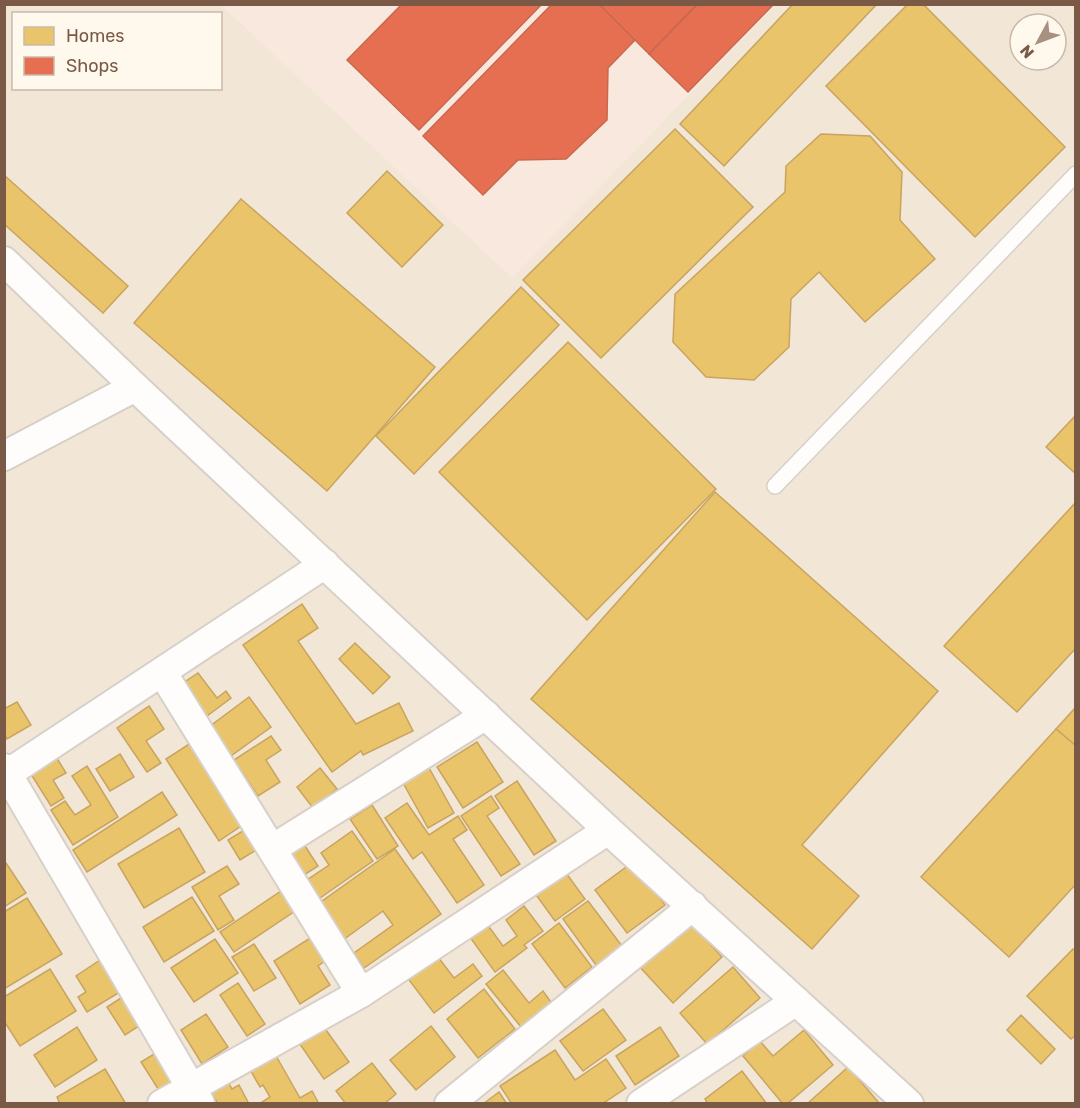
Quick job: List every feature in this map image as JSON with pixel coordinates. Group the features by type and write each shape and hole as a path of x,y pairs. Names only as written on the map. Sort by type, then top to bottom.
{"street":[{"path":"6,263 135,387 608,830 909,1104"},
{"path":"4,456 135,387"},
{"path":"196,1095 6,773 325,564"},
{"path":"162,672 361,993"},
{"path":"272,849 486,715"},
{"path":"162,1104 196,1095 361,993 608,830"},
{"path":"449,1104 693,906"},
{"path":"641,1104 796,1001"}],"lane":[{"path":"775,486 1076,174"}],"shaded area":[{"path":"5,5 1075,5 1075,1103 5,1103"},
{"path":"221,5 776,5 512,278"}],"building: Homes":[{"path":"793,4 877,4 724,166 680,124"},
{"path":"908,4 923,4 1065,147 975,237 826,86"},
{"path":"675,129 753,207 601,358 523,280"},
{"path":"821,134 870,136 902,172 900,220 935,259 865,322 819,272 791,299 789,347 754,380 706,377 673,342 675,294 785,192 786,166"},
{"path":"387,171 443,225 402,267 347,213"},
{"path":"4,175 128,286 103,313 4,224"},
{"path":"241,199 435,367 327,491 134,323"},
{"path":"521,287 559,325 414,474 376,436"},
{"path":"568,342 716,489 587,620 439,472"},
{"path":"1076,415 1076,474 1046,447"},
{"path":"715,492 938,691 802,845 859,896 812,949 531,699"},
{"path":"1076,502 1076,648 1017,712 944,646"},
{"path":"302,604 318,628 298,641 356,724 399,703 413,731 363,755 361,751 332,772 243,645"},
{"path":"355,643 390,677 373,694 339,659"},
{"path":"198,673 217,698 226,691 231,698 207,716 183,683"},
{"path":"249,697 271,727 231,756 209,727"},
{"path":"17,702 31,725 7,739 4,733 4,709"},
{"path":"149,706 164,729 146,741 161,763 147,772 117,728"},
{"path":"1076,707 1076,746 1056,729"},
{"path":"1056,729 1076,746 1076,884 1009,957 921,877"},
{"path":"271,736 281,750 266,760 280,782 258,796 234,760"},
{"path":"197,739 250,820 219,841 166,759"},
{"path":"477,742 503,782 463,808 437,767"},
{"path":"120,754 134,777 110,791 96,769"},
{"path":"55,755 66,773 53,780 64,798 51,806 29,771"},
{"path":"87,766 118,817 73,845 51,810 65,801 75,815 91,805 72,776"},
{"path":"428,766 454,813 428,828 402,781"},
{"path":"320,768 337,789 313,808 297,787"},
{"path":"517,781 556,841 534,855 495,796"},
{"path":"162,792 177,815 87,872 73,850"},
{"path":"491,796 499,808 487,816 520,864 501,876 461,816"},
{"path":"407,803 429,835 458,816 467,830 453,839 484,885 457,903 422,852 413,859 385,818"},
{"path":"372,805 398,846 377,859 350,819"},
{"path":"179,828 205,872 144,908 118,864"},
{"path":"246,829 258,849 240,860 228,840"},
{"path":"352,831 373,861 320,898 307,880 329,865 321,853"},
{"path":"305,846 318,866 304,875 291,854"},
{"path":"395,849 441,914 364,968 354,953 393,925 383,911 343,940 318,904"},
{"path":"633,862 665,905 627,933 595,890"},
{"path":"6,863 26,893 4,907 4,864"},
{"path":"227,866 239,884 219,896 234,920 218,930 192,887"},
{"path":"561,866 585,899 555,921 531,888"},
{"path":"281,891 295,911 234,952 220,932"},
{"path":"192,897 214,931 164,962 143,927"},
{"path":"27,898 62,954 4,989 4,912"},
{"path":"588,901 622,946 596,965 563,919"},
{"path":"524,906 543,931 524,945 527,948 495,972 467,933 484,920 503,946 517,936 506,920"},
{"path":"687,919 722,957 673,1003 638,965"},
{"path":"559,923 592,967 565,988 532,944"},
{"path":"318,933 332,956 318,966 330,985 300,1004 274,961"},
{"path":"215,939 238,973 194,1002 171,968"},
{"path":"254,944 276,978 254,991 232,957"},
{"path":"1073,949 1076,951 1076,1035 1071,1039 1027,996"},
{"path":"435,953 454,978 473,964 482,976 434,1013 406,976"},
{"path":"100,960 120,992 87,1012 78,997 86,992 76,976"},
{"path":"733,967 760,998 707,1044 680,1013"},
{"path":"50,969 76,1011 20,1046 4,1021 4,997"},
{"path":"503,970 529,1003 543,991 551,1002 521,1027 486,984"},
{"path":"238,983 265,1024 247,1036 220,995"},
{"path":"484,989 515,1029 478,1058 447,1019"},
{"path":"124,996 142,1024 125,1035 107,1007"},
{"path":"603,1009 626,1040 583,1071 560,1041"},
{"path":"206,1014 228,1047 202,1064 181,1030"},
{"path":"1021,1015 1055,1049 1041,1064 1007,1030"},
{"path":"321,1023 349,1062 324,1079 297,1040"},
{"path":"431,1026 455,1057 416,1090 390,1060"},
{"path":"77,1027 97,1060 55,1087 34,1055"},
{"path":"660,1027 679,1056 635,1085 616,1056"},
{"path":"804,1030 833,1065 787,1104 783,1104 743,1056 760,1041 773,1056"},
{"path":"555,1050 575,1080 606,1059 626,1088 602,1104 512,1104 500,1086"},
{"path":"154,1054 173,1084 160,1092 141,1062"},
{"path":"275,1054 300,1098 312,1091 319,1104 259,1104 270,1097 263,1085 260,1087 249,1068"},
{"path":"372,1063 396,1094 384,1104 346,1104 336,1091"},
{"path":"848,1067 880,1104 807,1104"},
{"path":"105,1069 126,1104 60,1104 57,1097"},
{"path":"742,1071 767,1104 708,1104 705,1099"},
{"path":"227,1080 232,1089 239,1085 249,1104 218,1104 210,1090"},
{"path":"499,1092 507,1104 483,1104"}],"building: Shops":[{"path":"402,4 542,4 419,130 347,60"},
{"path":"552,4 599,4 635,40 608,68 607,120 566,159 518,160 483,195 423,136"},
{"path":"599,4 697,4 649,54"},
{"path":"698,4 774,4 688,92 649,54"}]}
